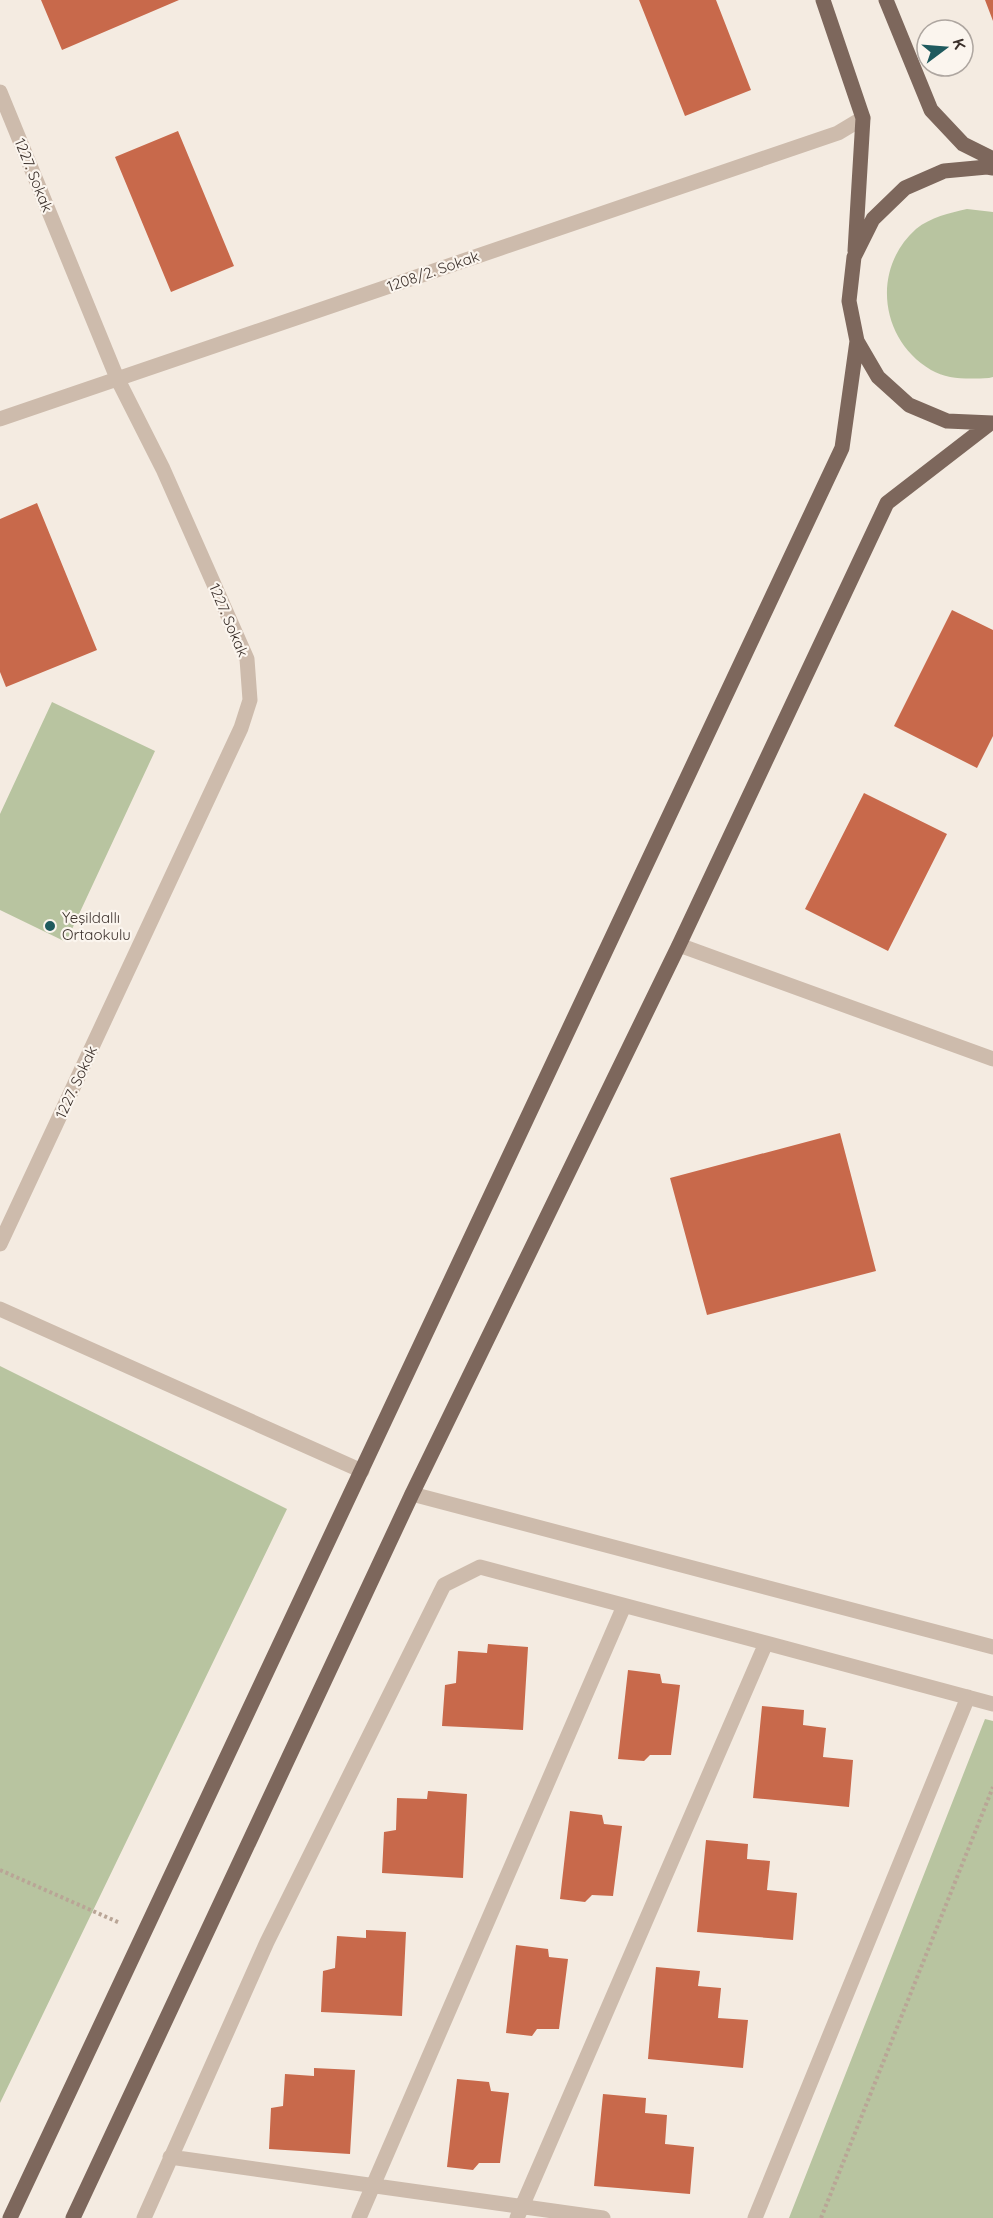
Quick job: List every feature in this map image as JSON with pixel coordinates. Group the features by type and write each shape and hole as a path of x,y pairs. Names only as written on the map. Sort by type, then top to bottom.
{"main road":[{"path":"823,0 863,118 849,301 857,341 878,377 909,405 947,421 991,424"},
{"path":"886,0 931,110 963,144 993,159"},
{"path":"854,258 873,219 905,188 944,171 987,166 993,168"},
{"path":"10,2218 842,448 857,341"},
{"path":"73,2218 412,1494 679,945 887,503 991,424"}],"street":[{"name":"1227. Sokak","path":"0,92 117,378 164,469 247,660 250,700 231,749 0,1244"},
{"name":"1208/2. Sokak","path":"0,419 838,133 863,118"},
{"path":"679,945 993,1059"},
{"path":"0,1309 362,1471"},
{"path":"412,1494 993,1647"},
{"path":"144,2218 267,1942 444,1585 480,1567 993,1704"},
{"path":"359,2218 624,1606"},
{"path":"519,2212 766,1642"},
{"path":"755,2218 968,1697"},
{"path":"171,2157 373,2186 519,2212 603,2218"}],"path":[{"path":"821,2218 993,1786"},
{"path":"0,1870 144,1934"}],"green space":[{"path":"967,209 993,212 993,377 989,378 966,379 931,370 914,357 901,341 892,323 888,303 888,283 892,264 902,245 916,229 928,221"},
{"path":"52,702 155,751 66,942 0,910 0,814"},
{"path":"0,1366 287,1509 0,2103"},
{"path":"985,1719 993,1721 993,2218 789,2218"}],"building":[{"path":"41,0 179,0 62,50"},
{"path":"639,0 716,0 751,90 685,116"},
{"path":"985,0 993,0 993,21"},
{"path":"178,131 234,266 171,292 115,157"},
{"path":"37,503 97,650 6,687 0,672 0,519"},
{"path":"952,610 993,630 993,736 977,768 894,726"},
{"path":"864,793 947,834 888,951 805,909"},
{"path":"840,1133 876,1271 707,1315 670,1178"},
{"path":"488,1644 528,1647 523,1730 442,1726 445,1685 456,1683 458,1651 487,1653"},
{"path":"628,1670 660,1674 662,1683 680,1685 671,1755 650,1755 644,1761 618,1759"},
{"path":"762,1706 804,1710 803,1725 826,1728 823,1757 853,1760 849,1807 753,1798"},
{"path":"428,1791 467,1794 463,1878 382,1873 384,1832 396,1830 397,1798 427,1799"},
{"path":"570,1811 602,1815 604,1824 622,1826 613,1896 592,1895 585,1902 560,1899"},
{"path":"706,1840 748,1844 747,1859 770,1861 767,1890 797,1893 793,1940 697,1932"},
{"path":"366,1930 406,1932 402,2016 321,2012 323,1971 335,1968 337,1936 366,1938"},
{"path":"516,1945 548,1949 549,1957 568,1959 559,2029 537,2029 532,2036 506,2033"},
{"path":"656,1967 700,1971 698,1986 721,1988 718,2018 748,2020 743,2068 648,2059"},
{"path":"314,2068 355,2070 350,2154 269,2149 271,2108 283,2106 285,2074 314,2076"},
{"path":"457,2079 489,2082 491,2091 509,2093 500,2163 479,2163 473,2170 447,2167"},
{"path":"603,2094 646,2098 645,2113 667,2115 665,2144 694,2147 690,2194 594,2186"}],"place":[{"name":"Yeşildallı Ortaokulu","path":"50,926"}]}
